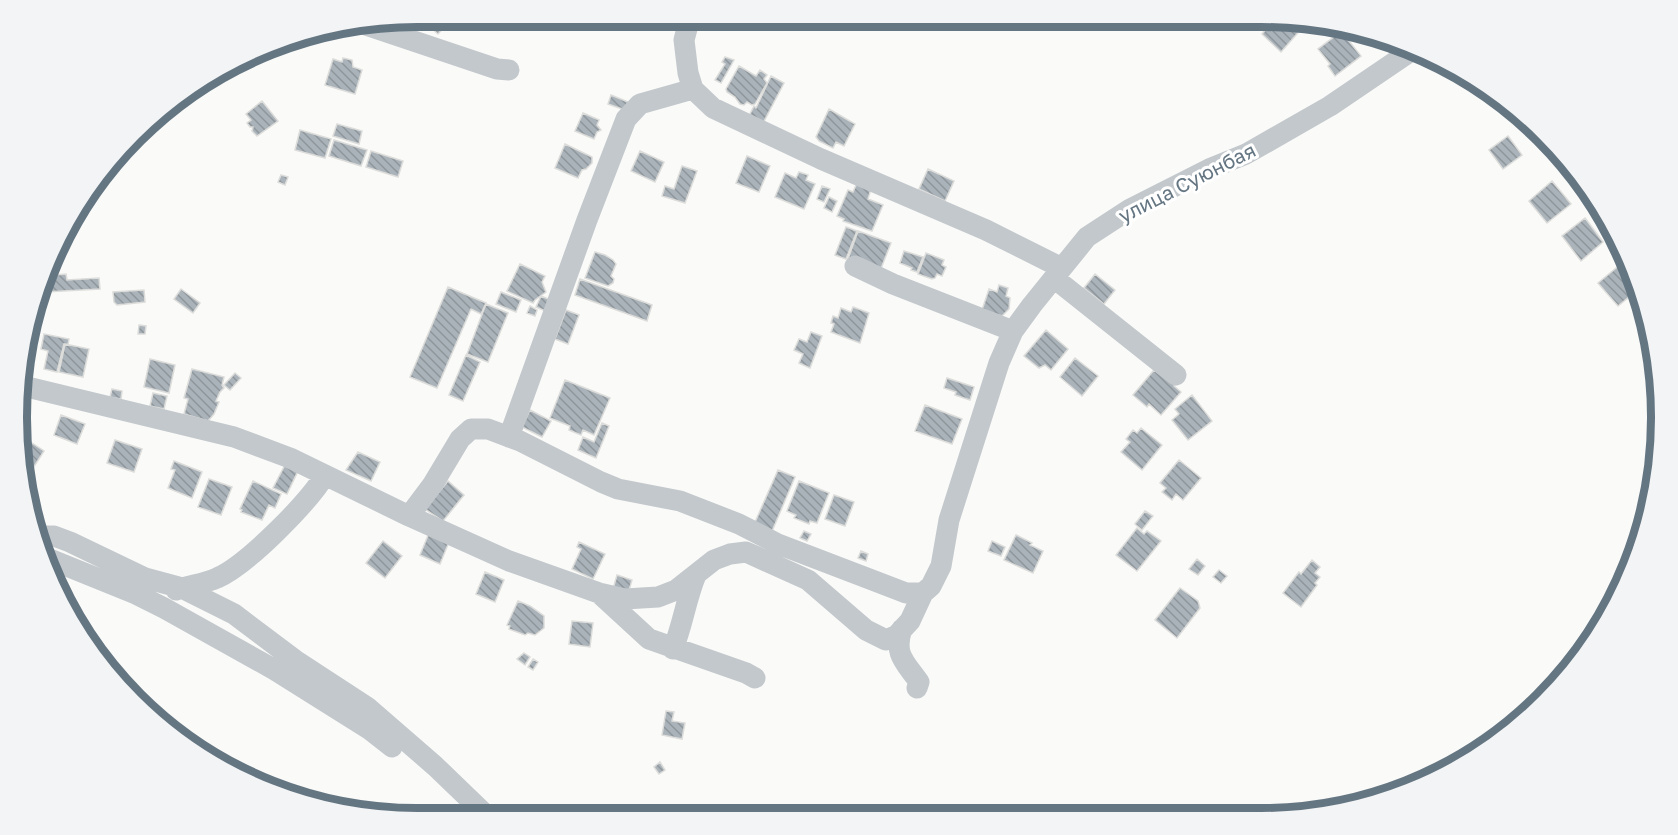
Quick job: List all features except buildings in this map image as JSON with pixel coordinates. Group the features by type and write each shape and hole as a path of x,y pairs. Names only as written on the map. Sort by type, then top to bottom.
{"street":[{"path":"687,27 684,40 688,73 693,89 713,108 748,126 986,230 1058,273 1176,375"},
{"path":"378,29 497,69 509,70"},
{"name":"улица Суюнбая","path":"923,593 931,586 941,567 950,520 999,363 1013,331 1087,237 1130,208 1209,169 1246,154 1330,106 1405,55"},
{"path":"509,437 626,119 640,104 693,89"},
{"path":"855,266 893,284 1013,331"},
{"path":"28,387 234,437 290,458 409,516 509,561 599,593 625,598 658,597 676,590 714,560 730,554 746,552 808,580 866,630 886,640 897,635 902,629 917,608 923,593 906,593 778,544 739,524 680,501 618,489 488,429 471,429 460,439 409,516"},
{"path":"164,608 176,590 218,578 236,567 260,547 317,488 325,475"},
{"path":"46,536 54,536 164,608 275,670 369,729 401,755 457,808"},
{"path":"54,560 182,588 234,614 295,660 368,707 479,808"},
{"path":"673,649 685,613 687,596 696,574"},
{"path":"599,593 649,639 746,672 754,678"},
{"path":"902,629 898,646 905,663 920,682 917,688"}]}
